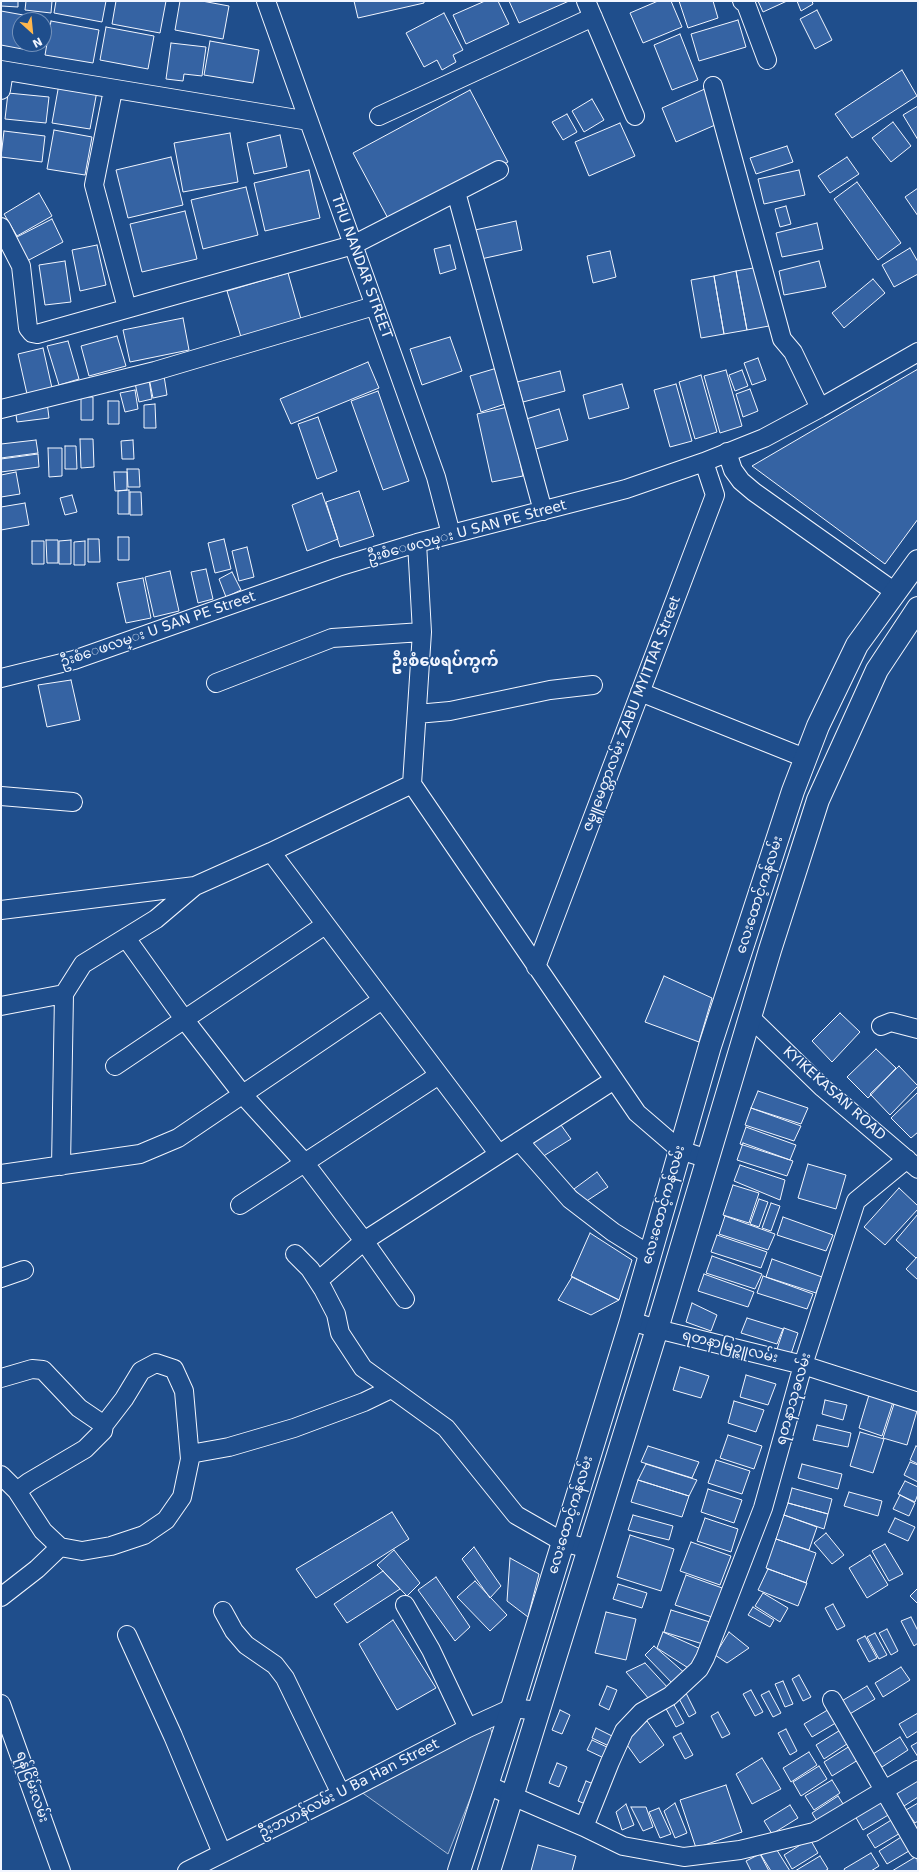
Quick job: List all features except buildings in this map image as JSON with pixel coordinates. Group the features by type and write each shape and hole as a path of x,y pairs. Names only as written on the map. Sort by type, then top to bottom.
{"main road":[{"name":"လေးထောင့်ကန်လမ်း","path":"459,1871 512,1708 631,1321 722,1011 793,791 818,726 857,645 918,560"},
{"name":"လေးထောင့်ကန်လမ်း","path":"489,1871 657,1329 751,1018 770,950 818,800 877,670 918,608"},
{"path":"793,791 818,800"},
{"path":"744,942 770,950"},
{"path":"722,1011 751,1018"}],"street":[{"name":"THU NANDAR STREET","path":"266,1 436,477 451,534"},
{"path":"742,1 746,4 767,60"},
{"path":"379,116 589,9 635,116"},
{"path":"1,90 2,70 113,90 309,121"},
{"path":"712,86 782,339 793,352 820,408"},
{"path":"113,90 94,185 128,308"},
{"path":"1,227 21,266 28,328 37,334 353,246 499,170"},
{"path":"456,192 543,511"},
{"path":"1,409 155,371 374,306"},
{"name":"ဦးစံေဖလမ္း U SAN PE Street","path":"1,678 74,660 338,567 417,543 626,489 704,462 764,438 918,352"},
{"path":"727,452 733,470 754,492 895,592"},
{"name":"ဇမ္ဗူမေတ္တာလမ်း ZABU MYITTAR Street","path":"536,966 715,495 704,462"},
{"path":"417,543 422,632 412,784 637,1113 680,1150 708,1159"},
{"path":"216,683 332,638 422,632"},
{"path":"417,714 450,711 550,690 593,685"},
{"path":"640,692 805,758"},
{"path":"61,1166 64,994 83,964 156,919 195,886 271,852 412,784"},
{"path":"1,796 73,802"},
{"path":"271,852 498,1153"},
{"path":"1,910 195,886"},
{"path":"115,1066 325,925"},
{"path":"126,938 184,1019 243,1095 304,1162 364,1241 405,1299"},
{"path":"1,1006 64,994"},
{"path":"1,1174 140,1154 178,1138 382,1000"},
{"name":"KYIKEKASAN ROAD","path":"751,1018 823,1088 912,1164"},
{"path":"881,1026 891,1022 918,1029"},
{"path":"240,1205 439,1075"},
{"path":"318,1281 364,1241 447,1188 498,1153 614,1080"},
{"path":"519,1141 570,1198 613,1232 650,1255"},
{"name":"ရတနာသုခလမ်း","path":"584,1827 624,1731 642,1712 670,1696 699,1669 705,1658 763,1508 803,1365 856,1201 912,1164"},
{"path":"295,1254 310,1269 318,1281 336,1314 340,1332 363,1368 446,1428 516,1515 562,1542 589,1549"},
{"path":"1,1278 24,1270"},
{"name":"ရတနာမြဉ္ဇူလမ်း","path":"631,1321 657,1329 803,1365 918,1402"},
{"path":"1,1475 17,1491 43,1531 60,1547 82,1551 111,1546 144,1535 166,1520 182,1497 190,1459 184,1391 174,1369 156,1363 141,1371 124,1399 104,1425 103,1431 85,1449 29,1482 17,1491"},
{"path":"1,1378 32,1369 43,1370 79,1408 104,1425"},
{"path":"190,1454 229,1447 294,1428 358,1405 391,1389"},
{"path":"1,1597 37,1569 60,1547"},
{"path":"405,1605 431,1650 468,1728"},
{"path":"223,1611 234,1631 246,1645 275,1665 285,1678 341,1794"},
{"path":"127,1635 173,1736 222,1853"},
{"path":"832,1700 885,1789 918,1849"},
{"name":"ရန်ငြိမ်းလမ်း","path":"1,1704 61,1871"},
{"path":"512,1708 538,1712"},
{"name":"ဦးဘဟန်လမ်း U Ba Han Street","path":"187,1871 341,1794 468,1728 512,1708"},
{"path":"487,1785 584,1827 623,1846 688,1864 814,1832 918,1770"}],"shaded area":[{"path":"490,1727 494,1739 448,1854 357,1789"}],"district":[{"name":"ဦးစံဖေရပ်ကွက်","path":"445,662"}]}
